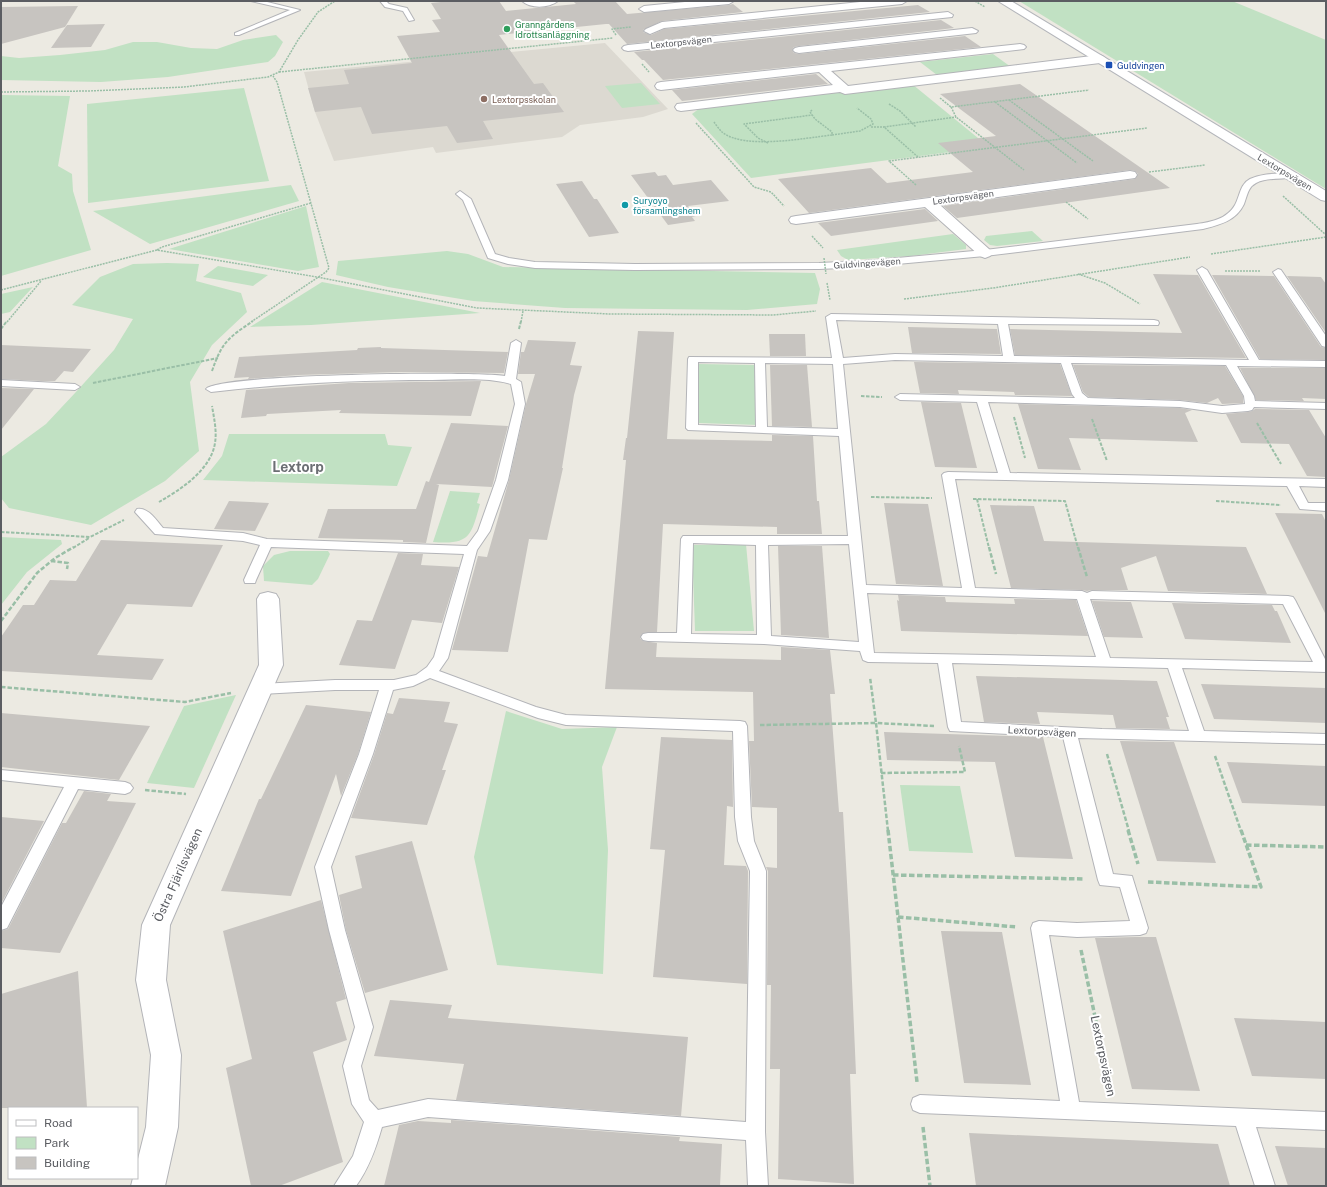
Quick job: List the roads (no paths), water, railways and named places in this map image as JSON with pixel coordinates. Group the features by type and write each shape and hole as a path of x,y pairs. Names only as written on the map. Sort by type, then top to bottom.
{"street":[{"path":"644,9 729,1"},
{"name":"Lextorpsvägen","path":"650,31 662,25 902,1"},
{"name":"Lextorpsvägen","path":"1003,1 1326,197"},
{"path":"932,4 1029,69"},
{"name":"Lextorpsvägen","path":"628,48 948,15"},
{"path":"799,50 972,31"},
{"path":"662,86 1020,47"},
{"path":"681,107 843,88 845,90 1100,60"},
{"path":"822,68 843,88"},
{"name":"Lextorpsvägen","path":"796,220 1130,175"},
{"path":"931,202 985,253"},
{"name":"Östra Fjärilsvägen","path":"148,1186 162,1126 166,1055 151,980 156,925 271,665 259,590"}],"lane":[{"path":"237,34 297,10 254,1"},
{"path":"382,1 387,6 405,10 411,20"},
{"path":"526,1 536,4 551,3 555,1"},
{"name":"Guldvingevägen","path":"460,194 467,198 491,256 508,261 535,265 635,267 819,266 864,264 985,253 1215,224 1232,214 1238,207 1247,185 1252,181 1290,175"},
{"path":"1202,270 1256,363"},
{"path":"1278,272 1326,344"},
{"path":"867,652 854,540 838,360 831,317 1154,323"},
{"path":"1002,321 1009,359"},
{"path":"510,380 516,343"},
{"path":"844,433 692,428 693,359 838,360 895,357 1326,364"},
{"path":"760,360 762,430"},
{"path":"1066,360 1077,394 1086,402"},
{"path":"1230,363 1249,396 1249,406"},
{"path":"211,389 292,380 359,377 477,378 510,380 516,382 520,404 502,480 484,531 471,550 441,658 430,673 419,679 387,686 336,684 283,689 261,689"},
{"path":"1,383 75,387"},
{"path":"900,397 1010,401 1180,404 1205,410 1232,410 1249,406 1326,406"},
{"path":"982,400 1004,477"},
{"path":"969,592 948,475 1326,484"},
{"path":"1291,482 1304,506 1326,507"},
{"path":"140,512 159,531 243,538 267,543 471,550"},
{"path":"684,639 687,539 762,541 854,540"},
{"path":"762,541 764,640"},
{"path":"259,590 267,543"},
{"path":"860,589 1082,595 1105,662"},
{"path":"648,637 764,640 944,659 1324,667 1288,600 1092,595"},
{"name":"Lextorpsvägen","path":"944,659 955,727 1102,734 1326,739"},
{"path":"1174,664 1203,736"},
{"path":"430,673 448,681 476,689 548,716 566,720 740,726 742,818 746,842 758,871 755,1132 758,1186"},
{"path":"374,1120 361,1104 352,1066 364,1027 337,930 323,867 366,754 387,686"},
{"path":"1069,732 1106,880 1134,881 1140,928 1077,930 1038,928 1071,1110"},
{"path":"1,775 125,788"},
{"path":"1,923 74,782"},
{"name":"Lextorpsvägen","path":"920,1104 1326,1121"},
{"path":"374,1120 428,1108 755,1132"},
{"path":"1243,1117 1265,1186"},
{"path":"344,1186 364,1158 374,1120"}],"place":[{"name":"Granngårdens Idrottsanläggning","path":"507,29"},
{"name":"Guldvingen","path":"1109,65"},
{"name":"Lextorpsskolan","path":"484,99"},
{"name":"Suryoyo församlingshem","path":"625,205"}],"district":[{"name":"Lextorp","path":"298,467"}]}
